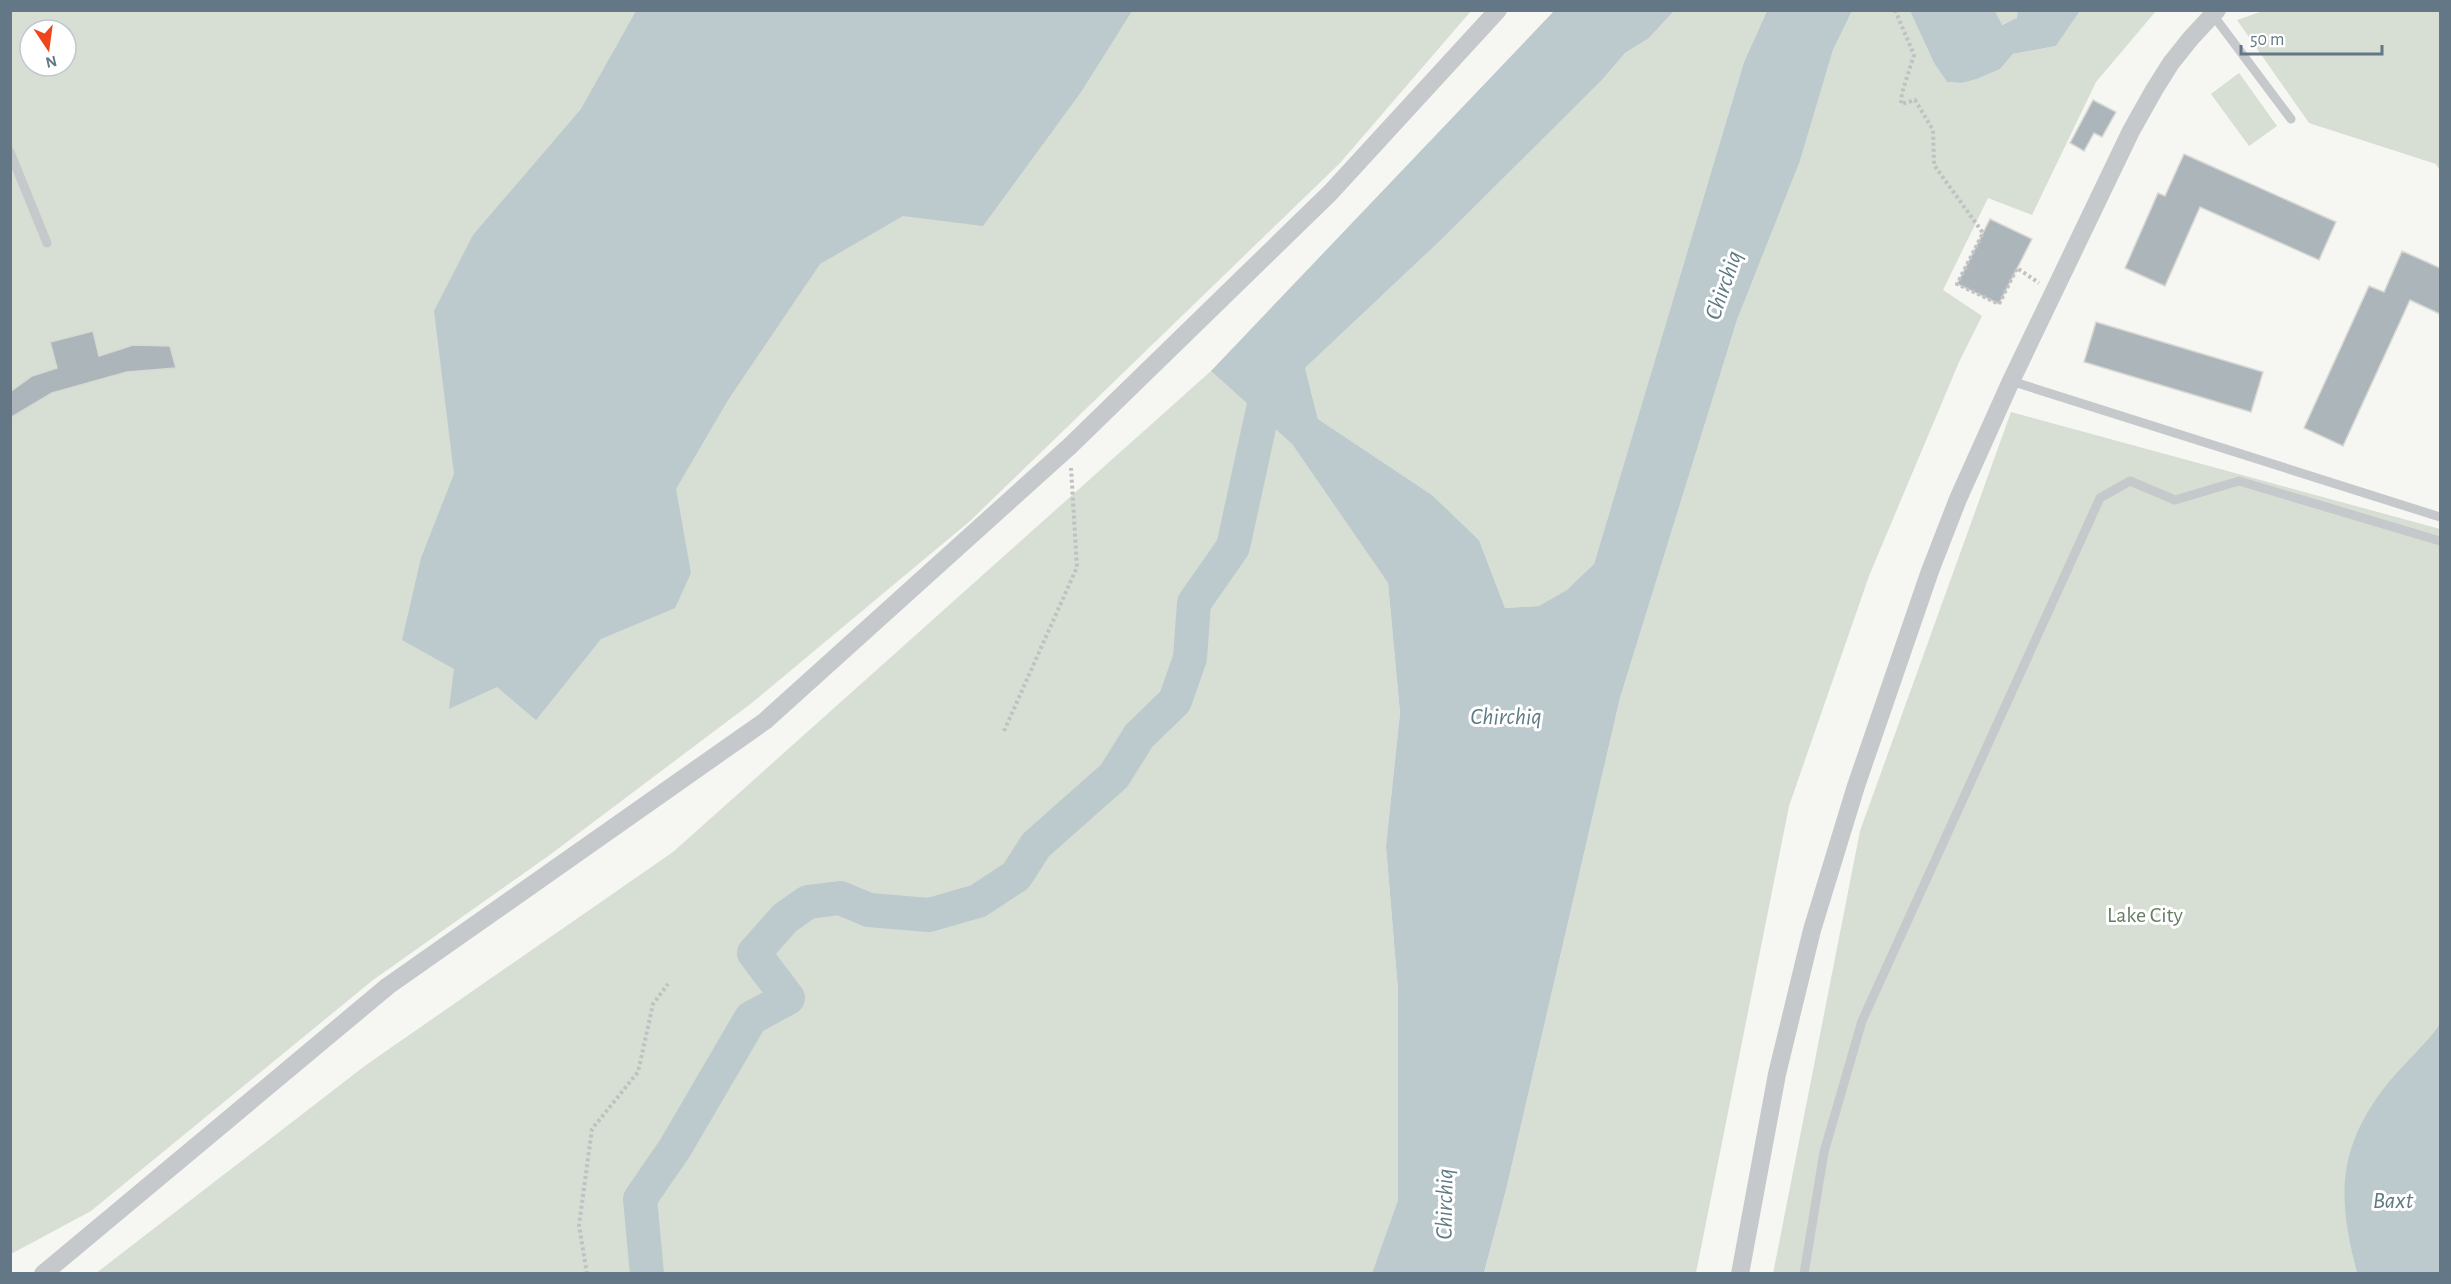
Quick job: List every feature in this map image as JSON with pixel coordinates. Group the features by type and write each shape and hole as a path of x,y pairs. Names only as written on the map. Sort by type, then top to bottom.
{"street":[{"path":"43,1274 388,986 765,721 1070,446 1330,193 1498,10"},
{"path":"1740,1274 1780,1064 1812,930 1883,705 1930,571 1958,499 2052,291 2154,90 2191,38 2215,13"}],"lane":[{"path":"2215,13 2291,118"},
{"path":"10,152 47,243"},
{"path":"2011,381 2440,517"},
{"path":"1804,1274 1824,1152 1862,1021 2100,498 2130,481 2175,500 2239,481 2440,541"}],"path":[{"path":"1894,10 1914,55 1902,93 1901,104 1915,100 1933,130 1934,165 1983,233 1957,284 1999,304 2017,268 2052,291"},
{"path":"1004,731 1077,567 1070,446"},
{"path":"587,1274 579,1226 592,1129 638,1072 653,1004 668,984"}],"green space":[{"path":"11,11 1471,11 1340,163 970,521 753,702 551,854 373,980 91,1211 11,1254"},
{"path":"1674,11 1767,11 1744,62 1594,564 1567,591 1539,606 1505,608 1479,540 1432,495 1318,419 1305,368 1443,238 1602,80 1625,53 1649,38"},
{"path":"1852,11 1910,11 1934,63 1947,82 1962,83 2000,69 2013,54 2056,46 2080,11 2156,11 2096,82 2032,215 1988,198 1943,290 1982,316 1959,362 1869,576 1789,806 1696,1273 1484,1274 1506,1190 1620,698 1737,320 1800,161 1833,50"},
{"path":"1995,11 2018,11 2018,18 2001,25"},
{"path":"2263,11 2440,11 2440,171 2436,164 2309,123 2237,20"},
{"path":"2239,73 2277,126 2249,146 2211,94"},
{"path":"1211,371 1292,444 1388,583 1400,713 1386,846 1398,990 1398,1200 1372,1273 95,1274 366,1065 673,852"},
{"name":"Lake City","path":"2011,412 2440,529 2440,1024 2389,1082 2372,1106 2351,1151 2345,1197 2357,1273 1773,1274 1860,831"}],"water":[{"path":"636,11 1132,11 1081,92 983,226 903,216 820,264 728,400 676,489 691,573 675,608 601,639 536,720 497,687 449,709 454,669 402,640 421,558 454,474 434,311 473,235 581,109"},
{"name":"Chirchiq","path":"1554,11 1674,11 1649,38 1625,53 1602,80 1443,238 1305,368 1318,419 1432,495 1479,540 1505,608 1539,606 1567,590 1594,564 1744,62 1767,11 1852,11 1833,50 1800,161 1737,320 1620,698 1506,1190 1484,1273 1372,1273 1398,1200 1398,990 1386,846 1400,713 1388,583 1292,444 1211,371"},
{"path":"1910,11 1995,11 2002,25 2017,18 2018,11 2080,11 2056,46 2013,54 2000,69 1962,83 1947,82 1934,63"},
{"name":"Baхt","path":"2440,1024 2440,1273 2357,1273 2346,1220 2346,1174 2351,1151 2371,1106 2388,1083"}],"building":[{"path":"2093,100 2116,112 2102,137 2094,133 2084,151 2070,143"},
{"path":"2184,154 2336,222 2319,260 2200,207 2165,286 2125,268 2158,193 2165,196"},
{"path":"1990,219 2032,239 1999,304 1957,284"},
{"path":"2402,251 2440,268 2440,314 2410,300 2343,446 2304,428 2369,286 2384,292"},
{"path":"2096,322 2263,372 2251,412 2084,362"},
{"path":"93,331 99,356 133,345 170,346 176,368 127,372 52,393 10,418 10,392 32,376 57,368 50,342"}],"waterway":[{"path":"647,1274 640,1199 675,1148 751,1018 788,998 754,953 785,918 808,902 840,898 869,910 929,915 978,901 1016,876 1036,845 1114,776 1139,736 1175,701 1190,658 1194,603 1233,547 1263,409 1277,373"}]}
